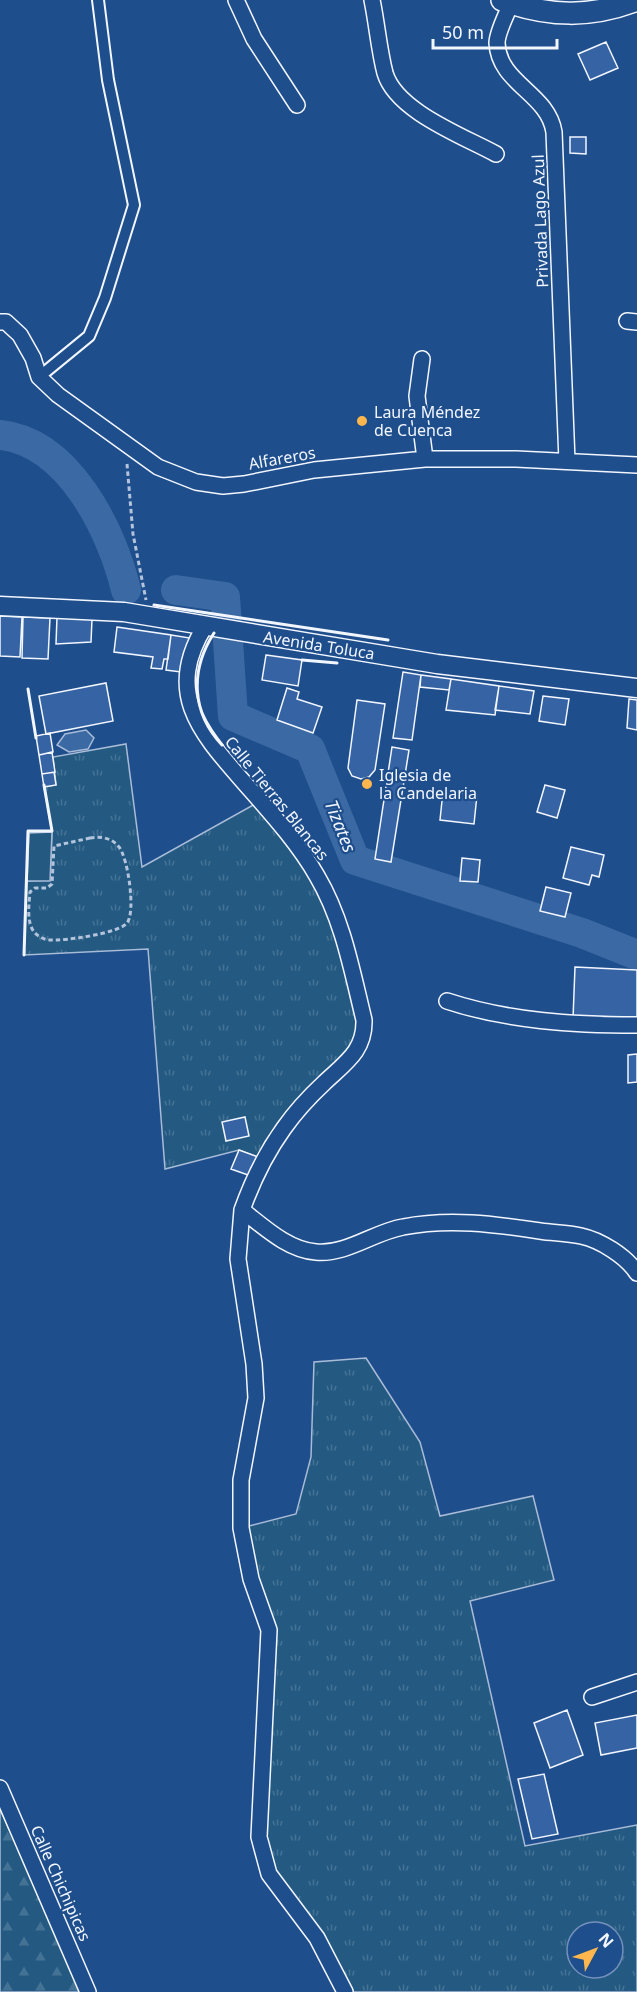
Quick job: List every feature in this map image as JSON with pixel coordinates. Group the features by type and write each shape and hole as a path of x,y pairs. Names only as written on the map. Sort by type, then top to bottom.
{"main road":[{"path":"507,2 561,14 578,15 613,9 637,0"}],"street":[{"path":"39,377 89,336 108,288 134,204 108,80 98,0"},
{"path":"236,0 254,39 297,105"},
{"path":"372,0 386,75 395,92 408,106 496,154"},
{"name":"Privada Lago Azul","path":"507,2 497,42 500,53 519,85 546,108 555,132 567,461"},
{"name":"Alfareros","path":"0,322 6,322 20,335 33,358 39,377 58,395 133,449 176,476 196,482 224,486 314,470 425,459 567,461 637,465"},
{"path":"422,358 417,396 425,459"},
{"name":"Avenida Toluca","path":"0,606 124,612 437,664 637,688"},
{"name":"Calle Tierras Blancas","path":"205,626 188,663 187,690 193,717 207,740 290,838 318,877 346,944 364,1020 364,1030 358,1050 352,1059 309,1097 282,1130 263,1162 242,1210 238,1259 254,1364 256,1398 241,1480 241,1528 251,1579 269,1630 260,1837 268,1874 317,1938 345,1992"},
{"path":"447,1001 472,1009 526,1020 637,1025"},
{"path":"242,1210 287,1243 318,1252 339,1250 402,1227 439,1222 481,1222 582,1236 603,1245 632,1266 637,1273"},
{"path":"592,1697 637,1682"},
{"name":"Calle Chichipicas","path":"0,1788 88,1992"}],"path":[{"path":"133,449 127,460 127,486 133,534 145,582"},
{"path":"90,838 106,838 119,846 123,853 131,916 124,927 113,932 46,939 35,933 30,923 30,892 34,888 47,888 52,884 54,846 61,842 90,838"}],"green space":[{"path":"126,744 142,867 255,804 313,879 340,945 358,1019 353,1046 258,1157 239,1150 165,1169 148,949 24,955 27,881 50,880 52,832 44,787 56,785 53,757"},
{"path":"52,832 50,881 27,881 29,833"},
{"path":"366,1358 420,1442 440,1516 533,1496 554,1580 470,1601 525,1846 637,1825 637,1992 350,1992 273,1872 264,1836 274,1629 256,1577 245,1527 296,1514 311,1457 314,1362"},
{"path":"0,1809 82,1992 0,1992"}],"shaded area":[{"path":"86,730 94,738 88,749 69,752 57,745 65,734"}],"building":[{"path":"606,42 618,68 590,80 578,54"},
{"path":"570,137 586,137 586,154 570,153"},
{"path":"0,616 22,617 20,657 0,656"},
{"path":"23,617 50,618 48,659 22,658"},
{"path":"57,617 92,619 91,642 56,644"},
{"path":"117,627 171,635 168,659 164,659 162,669 151,668 153,657 114,652"},
{"path":"171,635 190,638 181,672 166,670"},
{"path":"266,655 302,660 298,686 262,680"},
{"path":"403,672 421,675 412,740 393,738"},
{"path":"421,675 451,679 449,690 420,687"},
{"path":"451,679 499,686 495,715 446,710"},
{"path":"106,683 113,721 46,734 39,696"},
{"path":"499,686 534,691 530,714 495,710"},
{"path":"287,688 299,692 297,699 322,707 313,733 277,720"},
{"path":"543,696 569,699 565,725 539,721"},
{"path":"629,699 637,700 637,730 627,728"},
{"path":"357,700 385,704 375,770 369,777 361,779 352,776 348,768"},
{"path":"50,733 53,752 39,755 36,736"},
{"path":"392,747 409,750 391,862 375,859"},
{"path":"52,752 55,772 42,774 39,755"},
{"path":"54,772 56,785 44,787 42,774"},
{"path":"545,785 565,790 557,818 537,812"},
{"path":"443,791 477,795 474,824 440,820"},
{"path":"571,847 604,855 599,877 592,875 589,885 563,878"},
{"path":"462,858 480,860 478,882 460,881"},
{"path":"546,887 571,893 565,917 540,911"},
{"path":"575,967 637,970 637,1022 573,1019"},
{"path":"637,1054 637,1082 628,1083 628,1055"},
{"path":"245,1117 249,1136 226,1141 222,1122"},
{"path":"239,1150 258,1157 251,1176 231,1169"},
{"path":"567,1710 583,1755 550,1768 534,1723"},
{"path":"637,1715 637,1748 601,1755 595,1723"},
{"path":"544,1774 558,1834 532,1839 518,1779"}],"waterway":[{"name":"Tizates","path":"0,435 25,441 47,454 84,493 110,542 126,590"},
{"name":"Tizates","path":"176,590 225,597 233,716 310,749 355,860 582,933 637,955"}],"wall":[{"path":"154,605 388,640"},
{"path":"214,633 201,661 197,690 204,719 222,745"},
{"path":"302,660 337,663"},
{"path":"28,689 36,738"},
{"path":"24,955 28,831 52,831 44,785"}],"place":[{"name":"Laura Méndez de Cuenca","path":"362,421"},
{"name":"Iglesia de la Candelaria","path":"367,784"}]}
